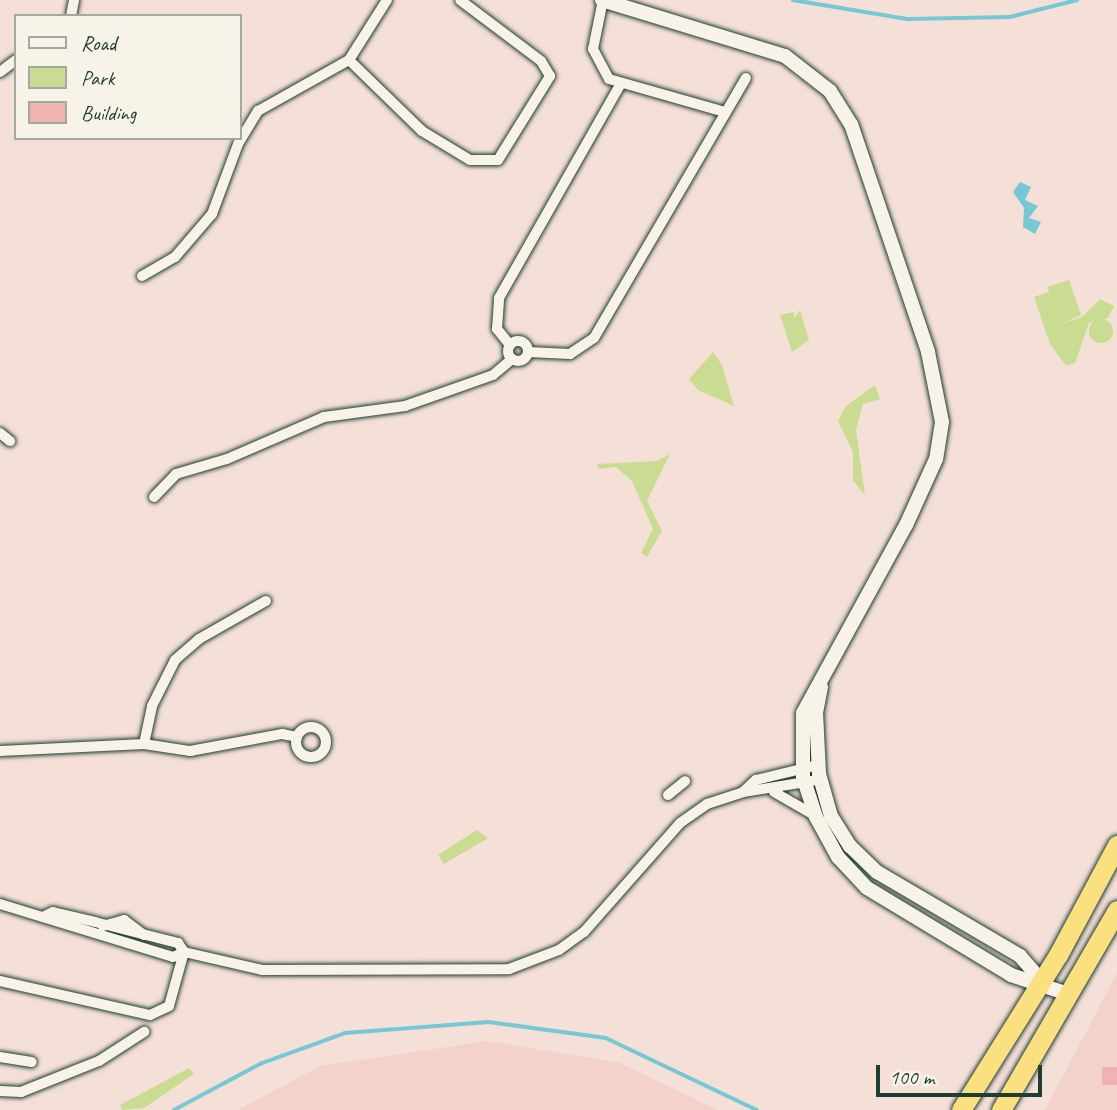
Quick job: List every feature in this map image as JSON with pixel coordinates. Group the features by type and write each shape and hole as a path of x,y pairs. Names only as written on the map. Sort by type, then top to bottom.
{"highway":[{"path":"961,1110 1042,981 1117,845"},
{"path":"1001,1110 1117,909"}],"street":[{"path":"242,137 258,111 349,60 387,0"},
{"path":"349,60 422,131 470,160 498,160 550,76 541,61 460,0"},
{"path":"725,112 621,83 602,71 593,49 602,0 785,56 830,91 869,167 939,387 942,422 936,459 905,525 825,666 816,712 812,774 816,817 838,857 867,888 1011,975 1042,981 1068,994"},
{"path":"528,352 570,354 594,338 746,78"},
{"path":"512,359 510,345 497,329 499,298 621,83"},
{"path":"142,276 175,257 212,214 240,140"},
{"path":"510,345 521,341 528,352"},
{"path":"512,359 522,361 528,352"},
{"path":"154,497 176,474 227,459 324,416 405,406 494,375 512,359"},
{"path":"0,433 10,442"},
{"path":"144,744 152,706 175,660 199,639 266,601"},
{"path":"0,751 144,744 190,751 282,734 297,737"},
{"path":"0,904 43,917 50,924 173,957 184,952 262,970 509,969 559,950 584,932 680,823 706,804 743,792 768,790 812,774"},
{"path":"743,792 755,780 812,774"},
{"path":"812,774 831,816 850,846 877,872 1020,956 1042,981"},
{"path":"668,795 685,781"},
{"path":"768,790 786,794 816,817"},
{"path":"0,981 150,1015 169,1006 184,952 178,943 53,912 43,917"},
{"path":"0,1091 21,1092 99,1061 144,1032"},
{"path":"0,1057 32,1062"}],"shaded area":[{"path":"1117,973 1117,1110 1045,1110"},
{"path":"487,1041 620,1063 718,1110 238,1110 320,1066"}],"green space":[{"path":"1069,280 1081,315 1061,324 1082,317 1100,299 1114,306 1108,318 1089,323 1075,363 1066,366 1050,344 1034,297 1048,292 1052,303 1047,287"},
{"path":"800,310 809,340 792,352 780,315 794,312 794,318"},
{"path":"1096,319 1106,319 1113,326 1113,336 1106,343 1096,343 1089,336 1089,326"},
{"path":"713,352 722,365 734,406 698,390 689,379"},
{"path":"875,385 880,399 863,404 856,430 865,495 853,481 853,452 838,421 846,406"},
{"path":"670,454 647,501 662,531 647,557 641,553 653,529 632,481 616,467 598,469 597,464 657,461"},
{"path":"477,830 488,838 444,864 438,855"},
{"path":"189,1068 194,1074 144,1108 122,1110 120,1105"}],"water":[{"path":"1020,182 1031,187 1025,200 1038,206 1029,218 1041,222 1035,234 1023,227 1024,208 1013,192"}],"building":[{"path":"1102,1067 1117,1067 1117,1085 1102,1085"}],"waterway":[{"path":"793,0 908,19 1010,17 1077,0"},
{"path":"174,1110 260,1064 345,1033 489,1022 606,1038 757,1110"}]}
